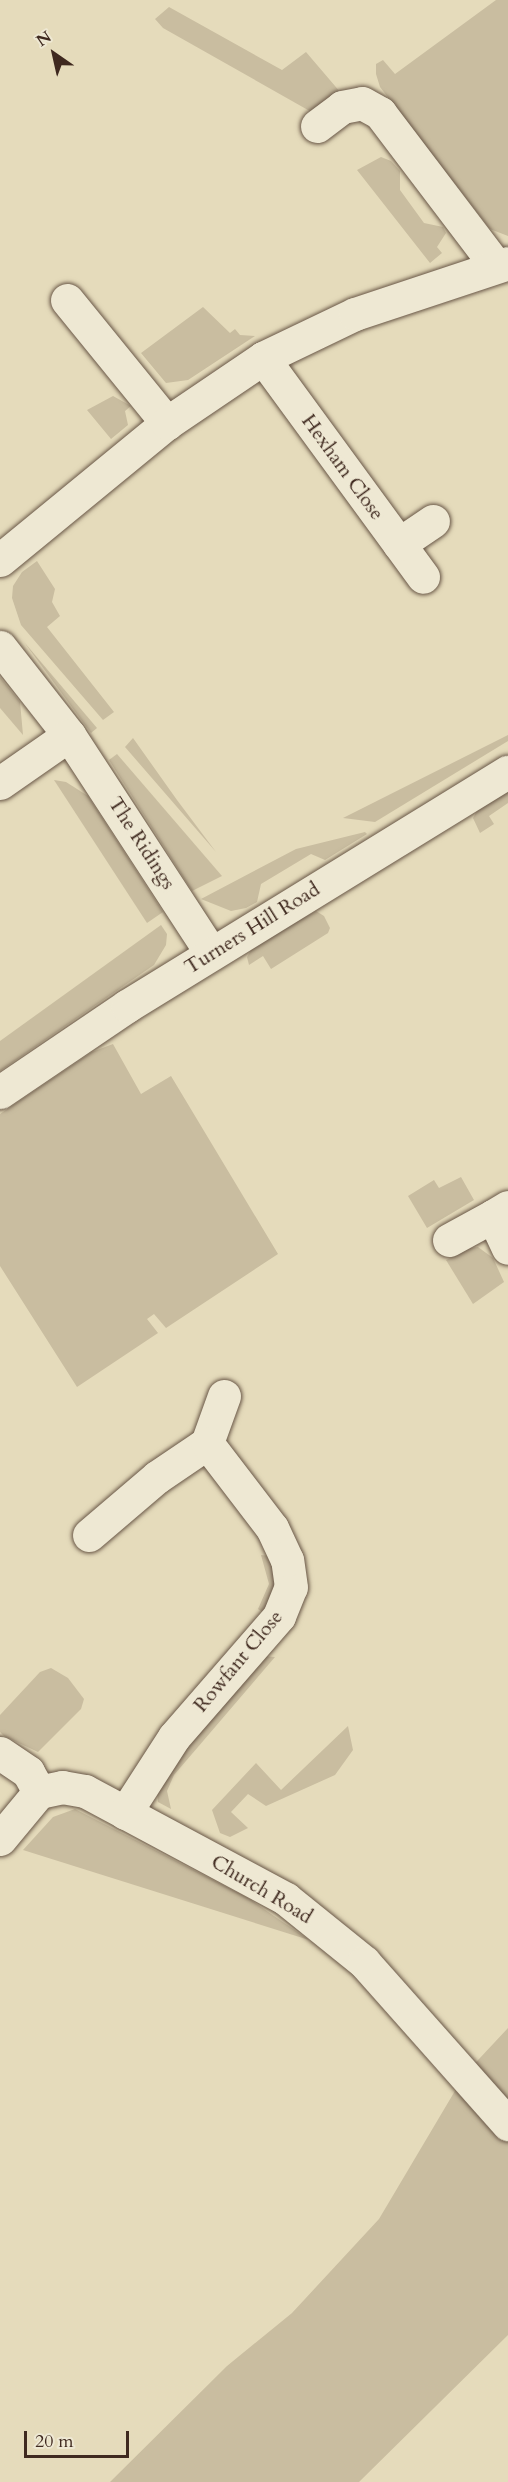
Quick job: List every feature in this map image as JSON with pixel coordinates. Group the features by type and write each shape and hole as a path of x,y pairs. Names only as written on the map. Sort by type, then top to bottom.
{"street":[{"path":"0,560 167,423 263,358 355,314 502,265 380,113 362,103 342,107 317,126"},
{"path":"67,300 167,423"},
{"name":"Hexham Close","path":"263,358 423,577"},
{"path":"399,544 433,521"},
{"name":"The Ridings","path":"0,646 69,735 212,953"},
{"path":"0,783 69,735"},
{"name":"Turners Hill Road","path":"0,1092 212,953 508,772"},
{"path":"449,1240 501,1211 508,1248"},
{"path":"89,1535 157,1477 207,1443 224,1396"},
{"name":"Rowfant Close","path":"125,1813 174,1737 279,1616 291,1587 287,1560 272,1528 207,1443"},
{"path":"0,1754 28,1772 39,1792 0,1839"},
{"name":"Church Road","path":"39,1792 62,1786 85,1791 239,1872 322,1925 364,1962 499,2114"}],"shaded area":[{"path":"496,0 508,0 508,236 490,229 380,87 376,74 376,64 383,60 395,74"},
{"path":"169,7 282,70 306,52 341,93 315,114 163,28 155,19"},
{"path":"381,157 391,161 400,171 400,190 424,223 443,227 446,233 437,247 442,253 430,263 357,170"},
{"path":"203,307 230,333 235,329 240,335 255,336 188,380 166,383 141,353"},
{"path":"113,396 131,406 125,411 128,425 111,439 87,410"},
{"path":"37,561 55,589 52,602 60,616 47,627 114,712 103,720 21,625 12,598 13,586 22,572"},
{"path":"24,642 97,728 91,733"},
{"path":"0,677 20,702 23,735 0,708"},
{"path":"508,735 508,741 375,822 343,818"},
{"path":"133,738 177,800 216,852 125,747"},
{"path":"117,754 222,876 192,891 109,760"},
{"path":"54,780 66,782 88,796 163,912 147,923"},
{"path":"508,791 508,803 489,816 494,824 480,833 473,818 478,809"},
{"path":"365,832 367,834 325,860 311,854 261,884 257,902 246,908 231,911 201,899 296,849"},
{"path":"316,911 324,916 330,928 328,933 271,969 263,956 249,965 247,957 254,945"},
{"path":"161,925 167,934 166,945 154,965 0,1071 0,1041"},
{"path":"113,1044 141,1094 171,1076 278,1254 166,1328 154,1314 147,1319 158,1333 77,1387 0,1266 0,1114 92,1052"},
{"path":"461,1177 474,1200 427,1228 408,1196 434,1180 439,1188"},
{"path":"478,1247 493,1258 504,1282 473,1304 446,1260 470,1248"},
{"path":"261,1555 270,1556 275,1583 265,1614 258,1609 269,1584"},
{"path":"261,1656 275,1657 174,1775 167,1791 171,1809 158,1802 157,1792 172,1761"},
{"path":"51,1668 68,1678 84,1699 81,1709 38,1752 4,1736 0,1732 0,1715 40,1672"},
{"path":"348,1726 353,1750 335,1775 266,1806 248,1794 231,1812 248,1828 230,1837 220,1833 212,1810 256,1763 281,1790"},
{"path":"75,1809 248,1898 309,1940 23,1850 53,1817"},
{"path":"508,2028 508,2335 359,2482 110,2482 227,2366 292,2313 379,2219 465,2074"}]}
